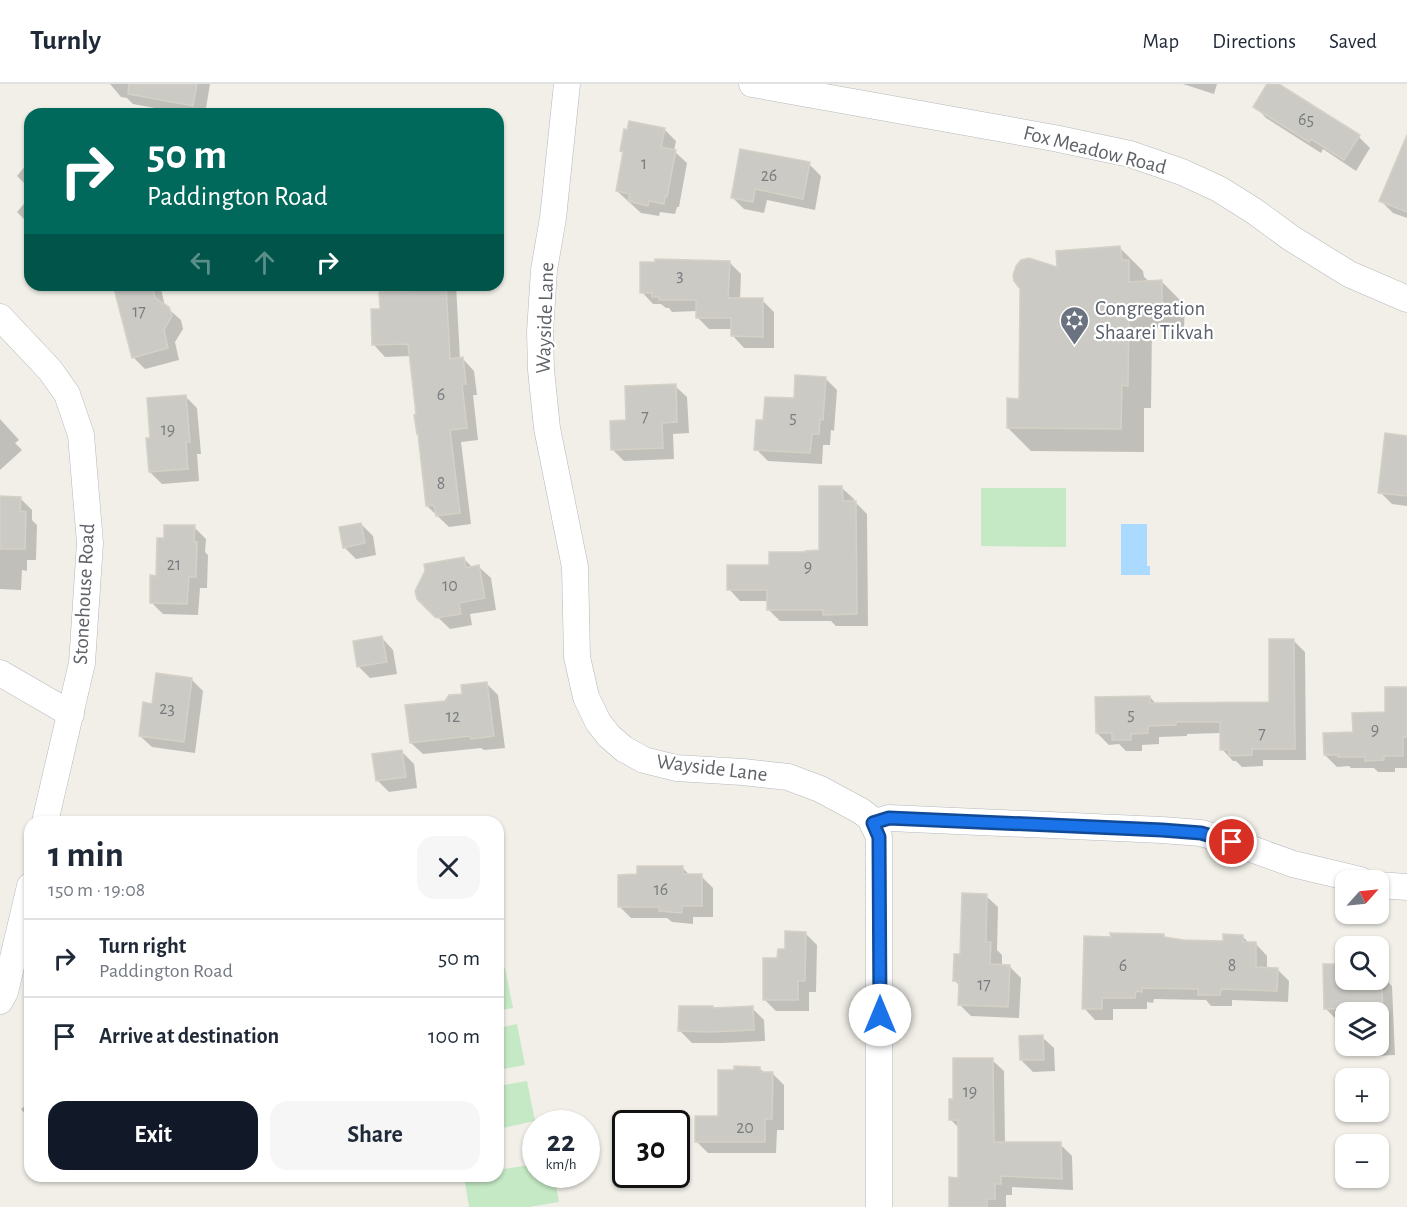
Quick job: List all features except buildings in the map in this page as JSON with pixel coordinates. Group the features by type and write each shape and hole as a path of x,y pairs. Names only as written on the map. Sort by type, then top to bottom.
{"street":[{"name":"Wayside Lane","path":"567,84 553,218 544,270 540,332 541,370 547,428 575,567 577,657 586,697 598,722 609,736 624,749 644,760 676,768 788,777 847,802 870,818 873,823"},
{"name":"Fox Meadow Road","path":"752,84 1054,138 1130,154 1182,172 1219,189 1349,274 1407,299"},
{"name":"Stonehouse Road","path":"0,317 50,370 67,394 81,435 90,543 82,663 46,816"},
{"path":"0,673 71,714"},
{"path":"879,1207 879,837 873,823 889,818 1201,833 1293,864 1335,874"},
{"path":"1389,886 1407,887"},
{"path":"0,1001 24,910"}],"green space":[{"path":"981,488 1066,488 1066,547 981,546"},
{"path":"504,968 513,1008 504,1010"},
{"path":"517,1024 525,1065 504,1069 504,1027"},
{"path":"527,1081 533,1110 522,1110 522,1124 504,1128 504,1085"},
{"path":"522,1166 522,1188 556,1188 559,1202 529,1207 469,1207 465,1182 504,1182 504,1169"}],"water":[{"path":"1121,524 1147,524 1147,566 1150,566 1150,575 1121,575"}],"place":[{"name":"Congregation Shaarei Tikvah","path":"1074,346"}],"route":[{"path":"880,1015 879,837 873,823 889,818 1162,830 1201,833 1232,842"}]}
